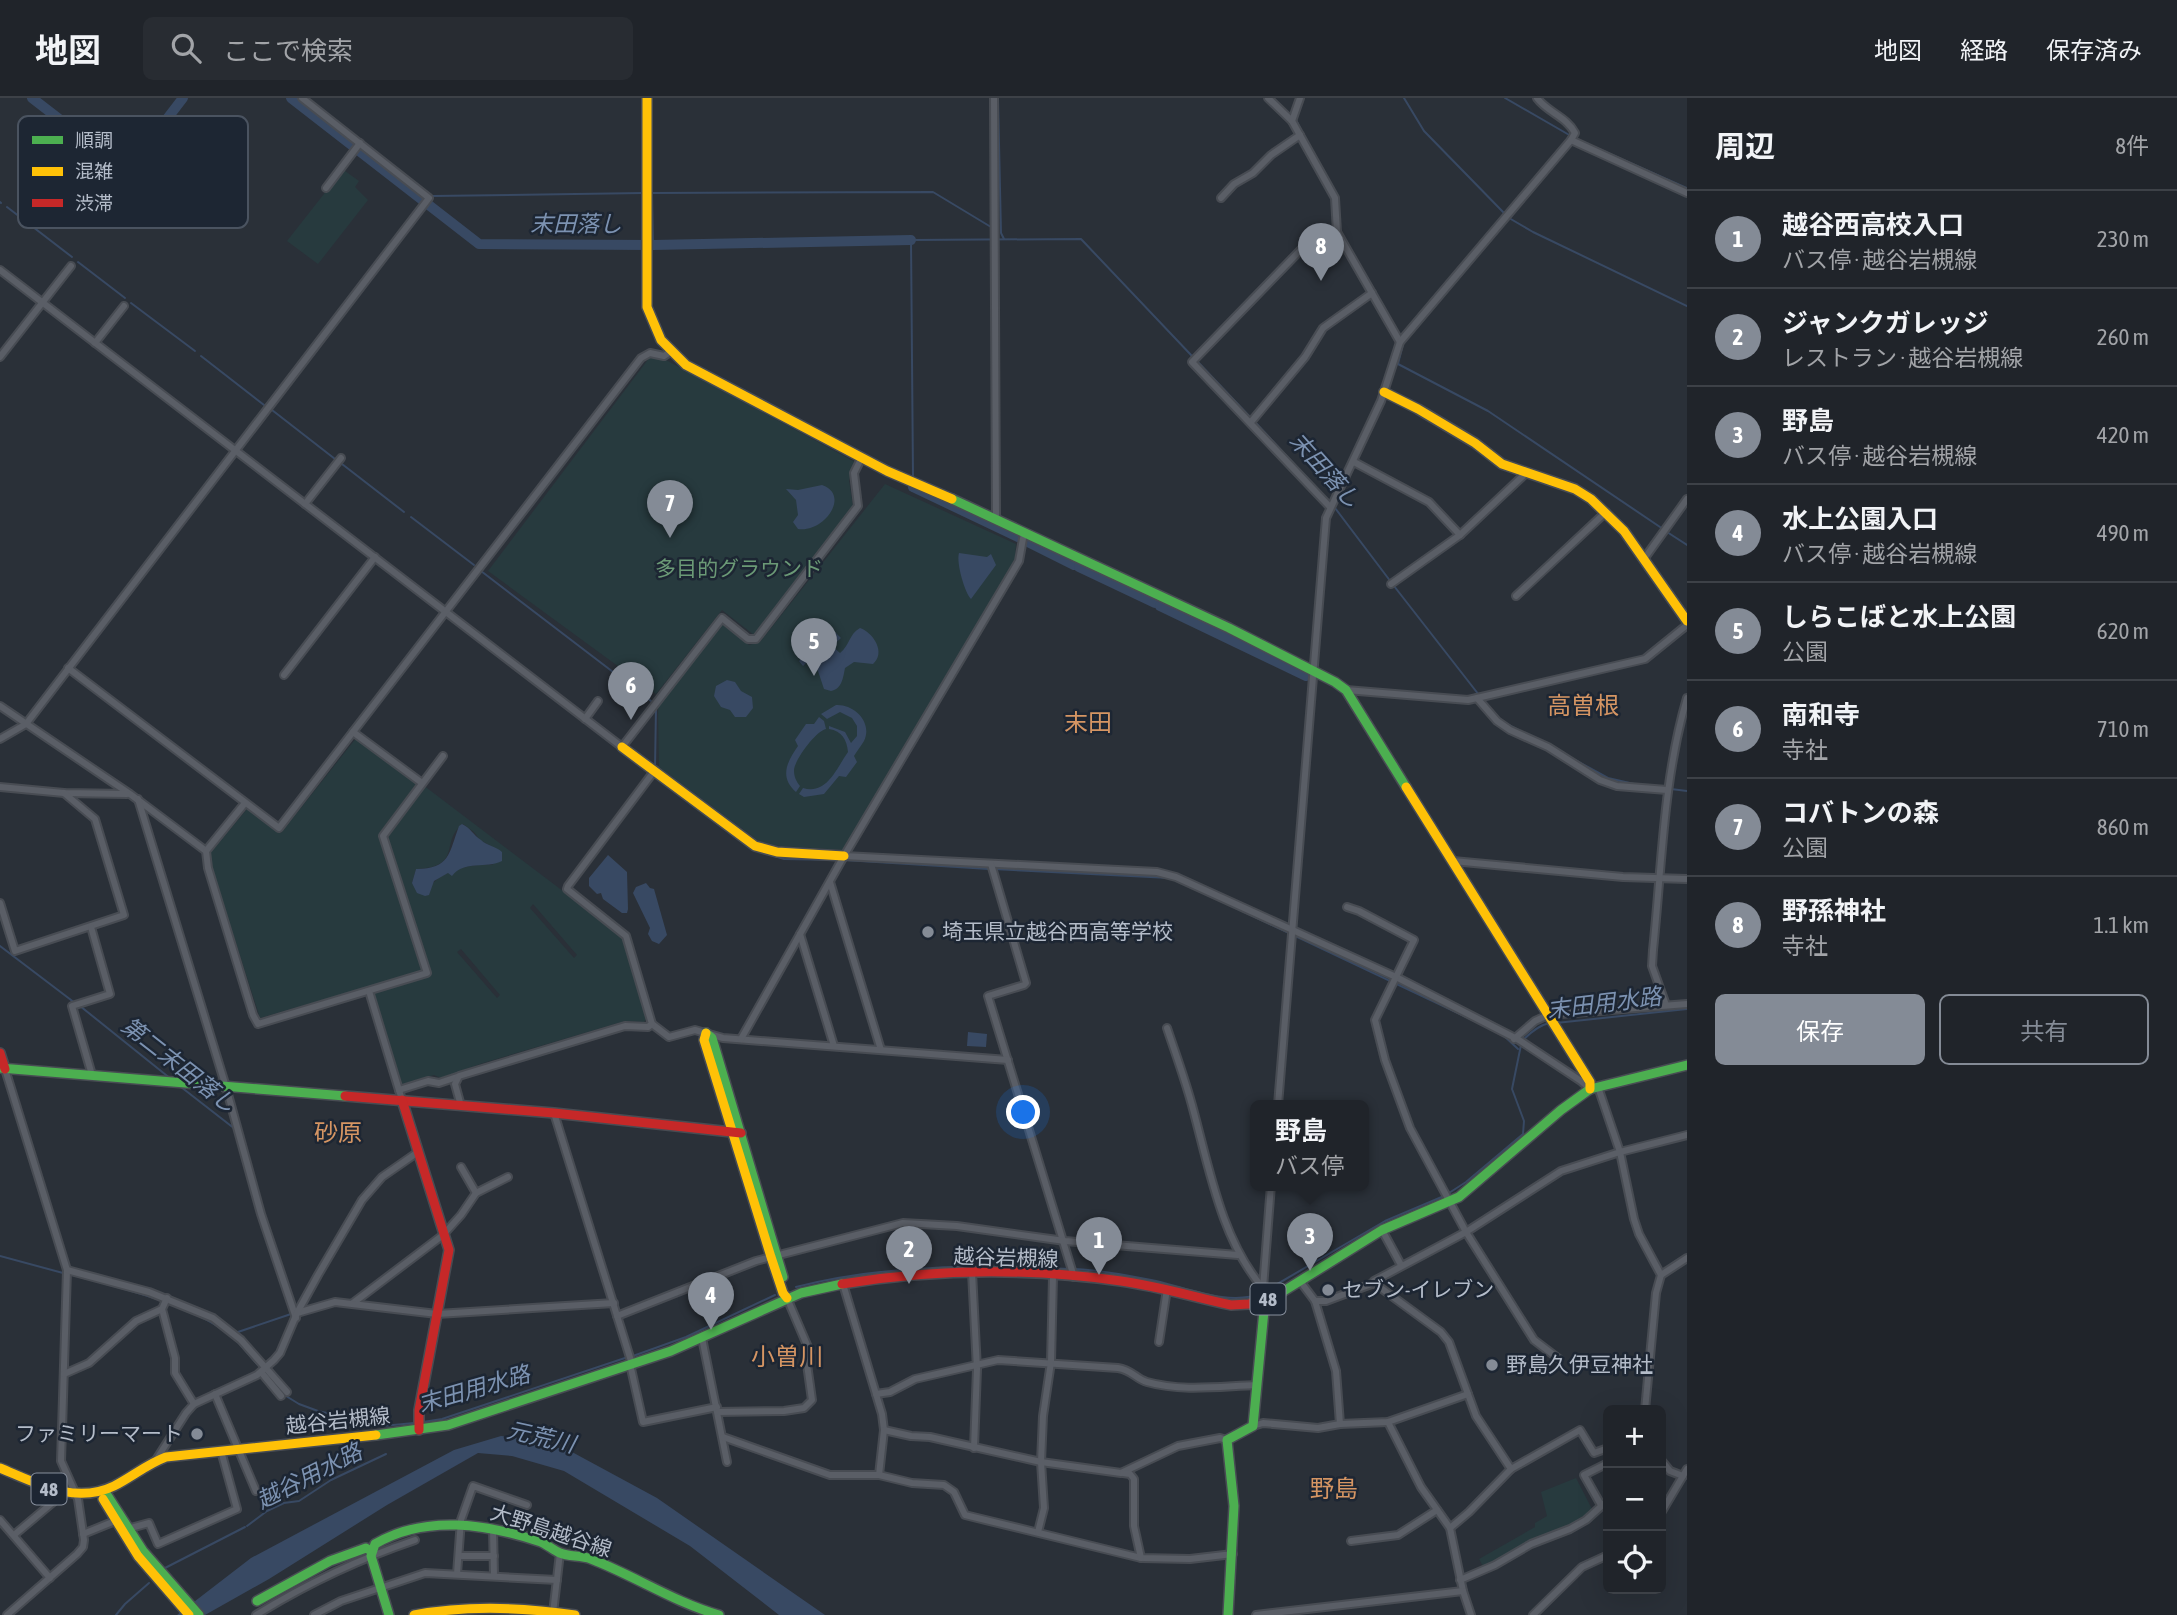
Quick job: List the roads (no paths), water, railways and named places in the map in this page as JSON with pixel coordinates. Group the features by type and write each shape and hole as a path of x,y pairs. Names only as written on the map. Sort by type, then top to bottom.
{"street":[{"path":"0,739 26,724 429,198 302,98"},
{"path":"647,98 647,307 650,321 659,339 670,352 686,365 861,459 996,519 1314,670 1346,690 1594,1088 1620,1152 1637,1226 1661,1275"},
{"path":"994,98 996,519"},
{"path":"1268,98 1292,121 1335,198 1337,232 1401,342"},
{"path":"1292,121 1300,98"},
{"path":"1278,1100 1326,518 1384,392 1401,342 1571,141 1575,133 1571,125 1537,98"},
{"path":"1221,198 1234,184 1253,173 1271,155 1300,135"},
{"path":"1571,141 1687,193"},
{"path":"326,188 360,143"},
{"path":"1331,507 1192,362 1317,233 1337,232"},
{"path":"0,357 71,266"},
{"path":"0,270 584,719 744,839 765,850 1157,872 1198,887 1395,980 1514,1039 1594,1088"},
{"path":"1251,422 1305,358 1323,328 1373,293"},
{"path":"95,344 124,306"},
{"path":"68,668 279,828 641,358 650,353 664,356 670,352"},
{"path":"1346,690 1468,700 1645,659 1687,623 1624,531 1606,512 1575,489 1502,464 1464,436 1384,392"},
{"path":"305,504 341,458"},
{"path":"622,747 722,618 748,639 757,639 858,506 854,473 861,459"},
{"path":"1354,462 1429,502 1460,535"},
{"path":"1391,584 1460,535 1525,474"},
{"path":"1644,559 1687,499"},
{"path":"1516,596 1606,512"},
{"path":"741,1039 844,856 1019,561 1024,533"},
{"path":"284,675 374,557"},
{"path":"1477,698 1497,721 1510,730 1548,747 1600,780 1617,786 1667,790"},
{"path":"1666,1005 1653,965 1667,790 1677,733 1687,698"},
{"path":"584,719 598,701"},
{"path":"0,706 130,794 206,851"},
{"path":"353,732 422,783"},
{"path":"1677,733 1687,736"},
{"path":"245,803 206,851 208,868 253,1016 258,1024 427,973 383,836 443,756"},
{"path":"655,770 567,889 626,936 652,1024 669,1037 695,1030 723,1038 1008,1060"},
{"path":"0,787 64,793 130,794"},
{"path":"0,903 15,951 124,915 95,819 64,793"},
{"path":"138,800 226,1087 261,1214 296,1316"},
{"path":"1452,861 1687,879"},
{"path":"990,864 1026,983 988,996 1073,1272"},
{"path":"830,882 881,1050"},
{"path":"1347,907 1369,915 1414,940 1375,1020 1385,1060 1410,1128 1466,1232 1534,1340 1559,1359"},
{"path":"91,927 110,994 72,1006 92,1075"},
{"path":"800,934 834,1046"},
{"path":"369,990 449,1250 419,1425"},
{"path":"1514,1039 1535,1021 1548,1015 1687,1004"},
{"path":"399,1090 428,1081 439,1083 625,1026 648,1027 652,1024"},
{"path":"1167,1028 1185,1078 1213,1180 1238,1255 1264,1293"},
{"path":"554,1113 614,1303 643,1422 717,1409 784,1411 804,1408 812,1399 806,1357 810,1352 787,1298 788,1291 774,1256 737,1133 712,1038 706,1033"},
{"path":"0,1053 67,1270 61,1461 78,1499 83,1534 83,1547 7,1615"},
{"name":"越谷岩槻線","path":"0,1468 64,1493 102,1491 156,1460 461,1421 630,1360 702,1338 787,1298 843,1284 897,1276 999,1271 1053,1276 1073,1272 1240,1306 1264,1293 1300,1281 1382,1230 1447,1197 1468,1191 1561,1110 1594,1088 1687,1065"},
{"path":"3,1069 554,1113 737,1133"},
{"path":"459,1076 455,1084 461,1106"},
{"path":"1315,1301 1326,1301 1374,1283 1401,1265 1466,1232 1561,1171 1687,1135"},
{"path":"156,1460 194,1404 263,1370 280,1353 296,1316 362,1200 382,1177 418,1152"},
{"path":"461,1167 476,1193"},
{"path":"353,1303 443,1235 476,1193 508,1177"},
{"path":"1254,1426 1271,1191"},
{"path":"617,1316 774,1256 903,1223 1065,1241 1238,1255"},
{"path":"1382,1230 1401,1265"},
{"path":"1645,1405 1656,1293 1661,1275 1687,1258"},
{"path":"67,1270 167,1298 204,1313 241,1340 284,1394"},
{"path":"972,1272 977,1367 974,1448"},
{"path":"1038,1532 1045,1508 1041,1462 1043,1416 1051,1362 1053,1276"},
{"path":"1300,1281 1315,1301 1336,1371 1340,1424"},
{"path":"1374,1283 1441,1332 1448,1342 1476,1416 1511,1469"},
{"path":"843,1284 882,1414 884,1430 879,1475"},
{"path":"1159,1342 1167,1289"},
{"path":"167,1298 162,1309 175,1358 175,1373 194,1404"},
{"path":"296,1316 335,1302 437,1314 614,1303"},
{"path":"64,1374 89,1363 136,1321 162,1309"},
{"path":"151,1314 166,1324"},
{"path":"702,1338 727,1462"},
{"path":"876,1394 890,1392 915,1379 977,1367 998,1360 1118,1368 1129,1370 1141,1380 1177,1387 1257,1385"},
{"path":"215,1394 256,1491"},
{"path":"1121,1473 1178,1446 1220,1438 1227,1440 1263,1423 1318,1428 1340,1424 1388,1422 1468,1394"},
{"path":"1388,1422 1422,1487 1450,1528 1460,1580 1471,1615"},
{"path":"884,1430 930,1437 1041,1462 1130,1474 1134,1479 1134,1526 1141,1558"},
{"path":"1450,1528 1511,1469 1580,1430 1594,1453 1603,1450"},
{"path":"723,1437 830,1475 879,1475 912,1483 944,1485 954,1492 965,1515 1141,1558 1189,1559 1233,1554"},
{"path":"1227,1440 1234,1489 1228,1615"},
{"path":"127,1529 149,1522 158,1544 237,1509 221,1451"},
{"path":"1460,1580 1586,1520 1601,1505 1584,1475 1603,1466"},
{"path":"1666,1467 1670,1471 1685,1472 1666,1504"},
{"path":"457,1574 460,1524 473,1486 527,1505"},
{"path":"102,1491 190,1615"},
{"path":"102,1491 102,1498 138,1556 199,1615"},
{"path":"14,1535 64,1493"},
{"path":"1352,1541 1398,1535 1437,1510"},
{"path":"0,1520 50,1578"},
{"path":"83,1534 115,1521"},
{"name":"大野島越谷線","path":"257,1601 348,1554 363,1548 371,1553 380,1540 407,1530 460,1524 537,1540 560,1553 587,1558 649,1585 688,1606 708,1614 719,1615"},
{"path":"493,1529 494,1576"},
{"path":"257,1615 371,1553 412,1541 407,1530"},
{"path":"371,1553 389,1615"},
{"path":"552,1613 560,1553"},
{"path":"458,1556 494,1556"},
{"path":"1533,1615 1582,1567 1603,1557"},
{"path":"314,1615 341,1601 425,1573 556,1580"},
{"path":"1256,1615 1463,1591"},
{"path":"414,1615 457,1609 575,1615"}],"water":[{"path":"822,485 830,490 834,497 831,512 817,525 798,529 793,522 798,515 796,500 786,489 798,490"},
{"path":"959,553 987,557 991,554 996,565 971,599 962,578"},
{"path":"860,628 870,634 877,644 877,660 873,664 854,662 845,668 838,688 831,691 824,689 818,671 808,661 803,666 799,661 811,650 811,643 832,629 841,638 832,646 840,653"},
{"path":"727,680 735,682 741,691 752,697 753,708 746,717 735,717 730,710 721,707 714,696 716,686"},
{"path":"836,705 843,705 855,711 864,721 866,734 854,756 857,762 846,777 839,776 824,794 804,797 799,794 803,788 818,788 825,784 848,752 843,737 829,729 829,726 845,732 851,743 857,736 857,726 852,718 840,712 827,719 821,714"},
{"path":"819,717 824,721 826,729 812,740 795,765 794,772 800,786 796,792 788,781 786,769 798,746 795,740 806,724 814,724"},
{"path":"462,824 483,842 502,852 502,861 469,866 452,876 448,873 434,881 429,895 417,893 412,883 416,869 442,863 447,858"},
{"path":"608,855 627,872 627,913 622,913 603,899 601,893 597,894 589,886 589,878"},
{"path":"646,883 654,889 667,935 659,944 652,941 648,934 650,928 633,893 636,887"},
{"path":"968,1032 987,1034 986,1047 967,1046"},
{"path":"501,1436 529,1439 572,1452 657,1498 825,1615 779,1615 690,1546 564,1471 512,1456 478,1453 205,1615 177,1615 251,1558 454,1450"}],"waterway":[{"name":"末田落し","path":"32,98 55,116"},
{"name":"末田落し","path":"169,116 183,98"},
{"name":"末田落し","path":"291,98 479,244 653,245 911,240"},
{"path":"998,98 1001,233 1004,239"},
{"path":"1404,98 1424,131 1505,214"},
{"path":"1505,98 1571,136"},
{"path":"1296,120 1301,130"},
{"path":"1592,146 1687,188"},
{"path":"652,193 933,192 991,227"},
{"path":"432,196 643,193"},
{"path":"652,194 653,245"},
{"path":"7,207 18,215"},
{"path":"1509,218 1687,306"},
{"path":"34,228 72,257"},
{"name":"末田落し","path":"913,477 911,240 1081,239 1192,356"},
{"path":"78,262 125,298"},
{"path":"1377,295 1400,336"},
{"path":"131,303 195,351"},
{"path":"1404,340 1398,364 1488,411 1663,529"},
{"path":"201,356 264,405"},
{"name":"末田落し","path":"1196,360 1250,417"},
{"path":"272,410 335,459"},
{"name":"末田落し","path":"1254,421 1335,508 1391,582"},
{"path":"342,464 404,512"},
{"name":"末田落し","path":"913,487 1018,537"},
{"path":"411,517 474,565"},
{"path":"1667,532 1687,545"},
{"name":"末田落し","path":"1026,541 1074,565"},
{"name":"末田落し","path":"1079,567 1155,603"},
{"path":"481,571 651,701"},
{"name":"末田落し","path":"1394,586 1479,695"},
{"name":"末田落し","path":"1160,606 1306,676"},
{"path":"655,768 656,707"},
{"name":"末田落し","path":"1491,710 1502,721"},
{"name":"末田落し","path":"1507,724 1520,731"},
{"name":"末田落し","path":"1566,755 1608,778 1634,784"},
{"name":"末田落し","path":"1671,789 1687,791"},
{"path":"718,824 750,847"},
{"path":"758,851 784,859 839,860"},
{"path":"844,860 989,869"},
{"path":"994,869 1170,878 1180,882"},
{"path":"1236,908 1481,1024"},
{"name":"第二末田落し","path":"0,946 75,1003"},
{"name":"第二末田落し","path":"80,1006 171,1079"},
{"name":"末田用水路","path":"1556,1023 1687,1009"},
{"name":"末田用水路","path":"1523,1040 1535,1029 1550,1023"},
{"path":"1502,1034 1518,1049"},
{"name":"末田用水路","path":"1449,1193 1523,1134 1524,1121 1512,1089 1521,1045"},
{"name":"第二末田落し","path":"181,1087 235,1129"},
{"name":"末田用水路","path":"1267,1290 1385,1221 1444,1196"},
{"name":"末田用水路","path":"0,1256 63,1273"},
{"name":"末田用水路","path":"796,1287 830,1279 898,1270 1001,1267 1070,1269"},
{"name":"末田用水路","path":"1075,1269 1136,1277 1223,1297 1250,1297 1262,1293"},
{"name":"末田用水路","path":"69,1274 133,1291 199,1316 235,1339 261,1368"},
{"name":"末田用水路","path":"633,1356 686,1337 775,1295"},
{"name":"第二末田落し","path":"237,1335 238,1332 291,1314 286,1298"},
{"name":"末田用水路","path":"423,1422 442,1419 628,1357"},
{"name":"末田用水路","path":"278,1388 299,1404 318,1411 383,1426 414,1423"},
{"name":"越谷用水路","path":"247,1526 267,1511 284,1503 299,1501 331,1480 386,1454"},
{"name":"越谷用水路","path":"165,1568 245,1527"},
{"name":"越谷用水路","path":"116,1615 149,1583"}],"place":[{"name":"野孫神社","path":"1321,281"},
{"name":"コバトンの森","path":"670,538"},
{"name":"しらこばと水上公園","path":"814,676"},
{"name":"南和寺","path":"631,720"},
{"name":"埼玉県立越谷西高等学校","path":"928,932"},
{"name":"野島","path":"1310,1271"},
{"name":"越谷西高校入口","path":"1099,1275"},
{"name":"ジャンクガレッジ","path":"909,1284"},
{"name":"セブン-イレブン","path":"1328,1290"},
{"name":"水上公園入口","path":"711,1330"},
{"name":"野島久伊豆神社","path":"1492,1365"},
{"name":"ファミリーマート","path":"197,1434"}],"district":[{"name":"高曽根","path":"1583,706"},
{"name":"末田","path":"1088,723"},
{"name":"砂原","path":"338,1133"},
{"name":"小曽川","path":"787,1357"},
{"name":"野島","path":"1334,1489"}],"park label":[{"name":"多目的グラウンド","path":"739,569"}],"water label":[{"name":"元荒川","path":"541,1437"}]}
